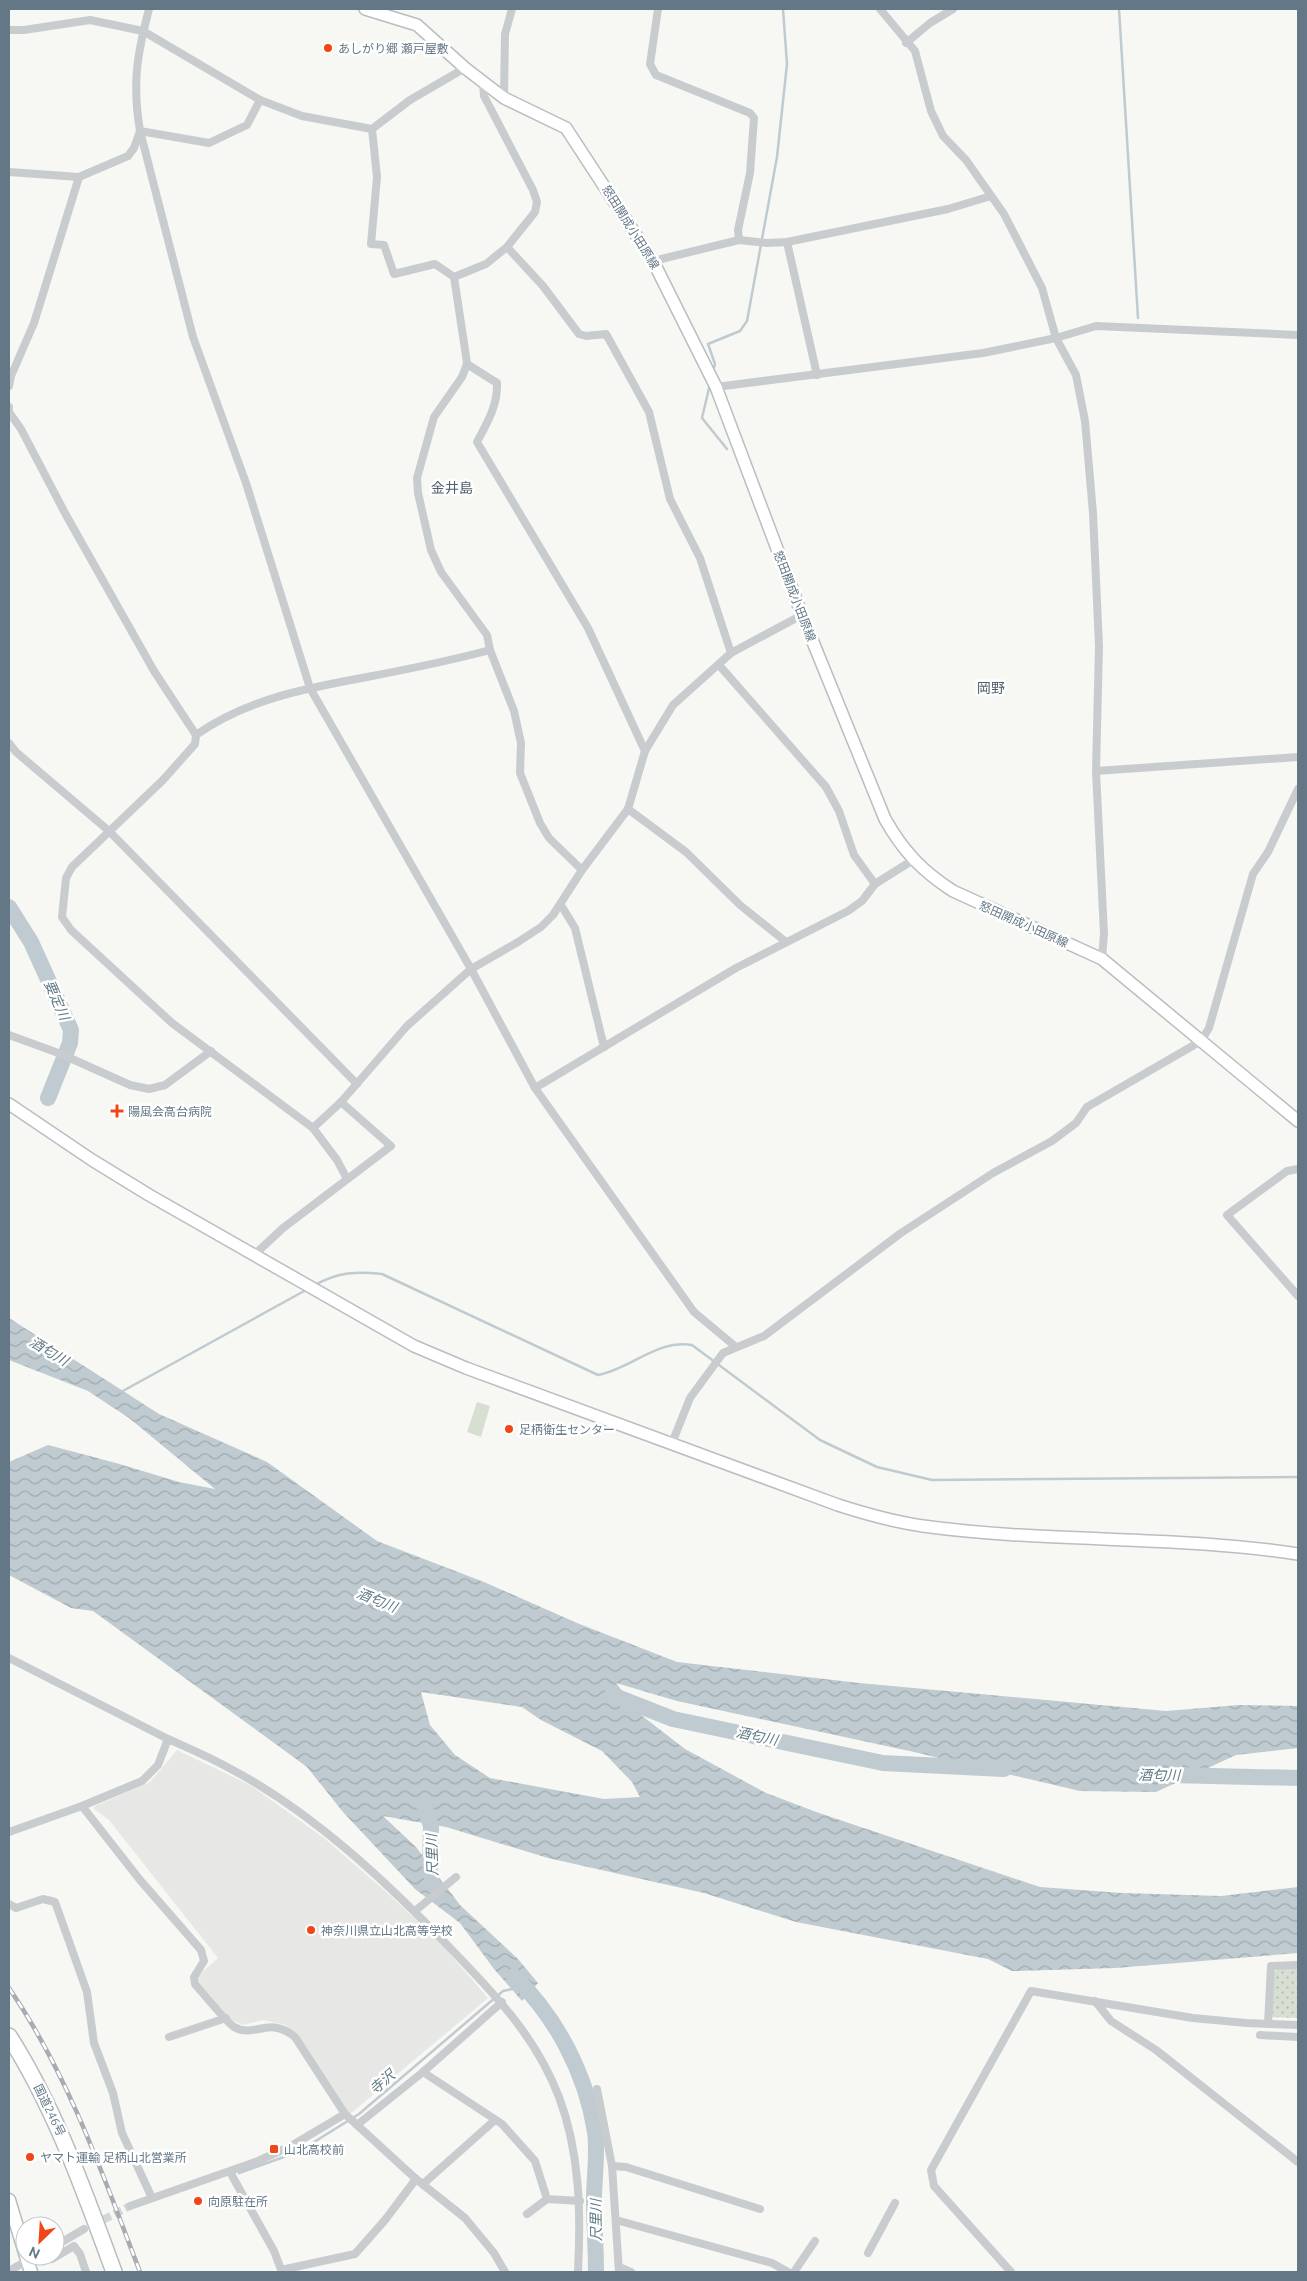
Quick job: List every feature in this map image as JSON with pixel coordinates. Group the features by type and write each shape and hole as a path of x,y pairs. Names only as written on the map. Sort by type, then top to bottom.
{"highway":[{"name":"国道246号","path":"9,2036 39,2086 64,2139 114,2272"}],"main road":[{"name":"怒田開成小田原線","path":"365,9 417,25 464,68 504,98 566,128 653,260 716,386 802,616 885,819 899,843 913,860 932,878 953,891 1102,959 1298,1121"},
{"path":"9,1104 92,1160 414,1346 466,1368 838,1505 882,1518 923,1526 1046,1536 1187,1543 1298,1554"},
{"path":"9,2200 15,2218"}],"street":[{"path":"149,9 135,75 136,108 140,130 193,337 246,483 310,688 470,969 535,1088 694,1312 736,1347"},
{"path":"504,98 505,34 512,9"},
{"path":"658,9 650,64 656,75 750,113 754,118 750,173 738,230 739,240"},
{"path":"880,9 906,43 915,51 931,111 943,136 966,160 1004,214 1042,288 1056,338 1076,375 1085,421 1093,513 1099,646 1096,771 1104,934 1102,959"},
{"path":"906,43 930,23 953,9"},
{"path":"9,30 24,30 90,20 143,31 260,100 302,116 372,129 410,100 464,68"},
{"path":"454,277 486,264 508,248 535,212 537,202 533,190 484,96 483,83"},
{"path":"140,130 209,143 247,125 260,100"},
{"path":"372,129 377,177 371,244 384,246 394,274 435,264 454,277 467,364 462,377 434,417 417,478 418,493 431,550 441,572 487,635 490,650 514,710 521,743 520,773 537,815 549,838 582,870"},
{"path":"9,172 79,177 119,162 128,156 134,148 140,130"},
{"path":"9,386 11,376 34,323 79,177"},
{"path":"653,260 739,240 767,244 786,242 948,209 991,196"},
{"path":"786,242 817,375"},
{"path":"508,248 543,286 579,334 586,336 606,334 650,412 670,498 700,558 731,653"},
{"path":"716,386 983,353 1056,338 1096,326 1298,335"},
{"path":"467,364 497,383 497,395 492,413 476,442 588,628 645,751"},
{"path":"9,407 9,412 21,429 66,515 154,671 196,735 195,744 163,780 68,873 62,917 71,930 172,1023 313,1128 337,1160 347,1179"},
{"path":"313,1128 358,1084 407,1026 470,969 540,927 562,905 582,870 628,809 645,751 673,705 720,665 731,653 802,616"},
{"path":"196,735 217,720 242,708 310,688 448,661 490,650"},
{"path":"720,665 826,788 839,811 854,855 875,884"},
{"path":"9,743 16,752 109,831 358,1084"},
{"path":"1096,771 1298,757"},
{"path":"672,1443 690,1398 723,1353 764,1336 908,1228 993,1173 1052,1141 1076,1123 1087,1107 1201,1042 1209,1028 1253,874 1268,852 1298,789"},
{"path":"628,809 686,852 740,905 786,942"},
{"path":"535,1088 736,968 848,911 862,901 875,884 913,860"},
{"path":"562,905 575,928 604,1046"},
{"path":"9,1035 61,1054 130,1085 148,1089 165,1085 211,1051"},
{"path":"254,1255 282,1228 391,1146 341,1102"},
{"path":"1298,1169 1287,1171 1227,1215 1298,1296"},
{"path":"9,1658 168,1739 230,1768 291,1807 343,1848 416,1911 502,2001 538,2054 559,2097 571,2139 580,2201 578,2272"},
{"path":"9,1832 82,1806 142,1781 158,1765 168,1739"},
{"path":"82,1806 140,1880 201,1950 204,1961 194,1977 195,1984 232,2027 245,2031 272,2026 286,2029 295,2037 345,2114 416,2179 465,2218 494,2252 505,2272"},
{"path":"416,1911 456,1876"},
{"path":"9,1904 16,1908 43,1899 55,1902 87,1992 94,2043 114,2093 122,2133 152,2198"},
{"path":"1268,2024 1271,1966 1298,1965"},
{"path":"1007,2271 934,2186 931,2170 1031,1991 1193,2018 1298,2025"},
{"path":"357,2126 423,2072 502,2001"},
{"path":"1095,2001 1111,2022 1156,2050 1298,2162"},
{"path":"168,2037 226,2018"},
{"path":"1260,2035 1298,2036"},
{"path":"423,2072 502,2124 536,2160 547,2199"},
{"path":"597,2089 612,2166 619,2270 631,2272"},
{"path":"130,2206 230,2172 291,2146 345,2114"},
{"path":"423,2184 495,2120"},
{"path":"612,2166 626,2167 760,2209"},
{"path":"230,2172 274,2251 282,2271 355,2254 385,2220 416,2179"},
{"path":"527,2214 547,2199 580,2201"},
{"path":"868,2253 895,2203"},
{"path":"616,2220 772,2263 788,2272"},
{"path":"65,2240 84,2229"},
{"path":"794,2272 815,2241"},
{"path":"65,2251 74,2246 80,2254 86,2272"}],"shaded area":[{"path":"477,1402 490,1406 481,1437 467,1432"},
{"name":"神奈川県立山北高等学校","path":"177,1750 250,1785 324,1838 439,1941 488,1998 350,2114 293,2031 285,2025 263,2020 243,2025 229,2019 200,1983 198,1976 218,1958 109,1820 94,1809 95,1806 150,1782"},
{"path":"1298,1968 1298,2018 1272,2017 1273,1974 1277,1969"}],"water":[{"path":"9,1318 159,1414 267,1462 377,1541 484,1582 577,1623 677,1662 859,1683 1166,1711 1239,1705 1298,1706 1298,1748 1236,1755 1156,1792 1080,1791 914,1752 677,1701 616,1683 641,1715 685,1749 766,1793 819,1813 1040,1887 1122,1893 1221,1896 1298,1887 1298,1953 1116,1968 1012,1971 988,1959 796,1922 704,1893 548,1858 446,1827 383,1816 416,1847 460,1905 518,1959 538,1983 522,2001 494,1969 460,1923 415,1889 343,1812 307,1767 93,1611 71,1608 9,1575 9,1462 48,1445 179,1482 215,1489 129,1418 88,1391 9,1360","holes":["421,1692 522,1707 541,1720 602,1751 632,1782 640,1797 604,1799 490,1778 455,1755 430,1725"]}],"waterway":[{"path":"713,371 715,364 708,344 740,331 747,321 777,157 787,64 783,9"},
{"path":"1119,9 1138,318"},
{"path":"710,384 702,418 727,449"},
{"name":"要定川","path":"9,907 31,942 71,1030 70,1043 48,1098"},
{"path":"315,1285 340,1275 382,1274 598,1375 622,1367 667,1346 679,1344 692,1345 820,1440 877,1467 932,1480 1298,1477"},
{"path":"121,1392 306,1290"},
{"name":"酒匂川","path":"612,1695 673,1719 883,1763 1004,1769"},
{"name":"酒匂川","path":"1171,1775 1298,1778"},
{"name":"尺里川","path":"424,1805 431,1826 430,1871 434,1886"},
{"name":"尺里川","path":"514,1976 543,2009 567,2047 591,2110 596,2148 594,2200 596,2272"},
{"name":"寺沢","path":"239,2173 298,2152 359,2114 503,1991 512,1989"}],"tunnel":[{"path":"93,2225 130,2206"}],"railway":[{"path":"9,1988 30,2021 67,2090 98,2162 140,2272"}],"place":[{"name":"あしがり郷 瀬戸屋敷","path":"328,48"},
{"name":"陽風会高台病院","path":"117,1111"},
{"name":"足柄衛生センター","path":"509,1429"},
{"name":"神奈川県立山北高等学校","path":"311,1930"},
{"name":"山北高校前","path":"274,2149"},
{"name":"ヤマト運輸 足柄山北営業所","path":"30,2157"},
{"name":"向原駐在所","path":"198,2201"}],"district":[{"name":"金井島","path":"452,488"},
{"name":"岡野","path":"991,688"}]}
